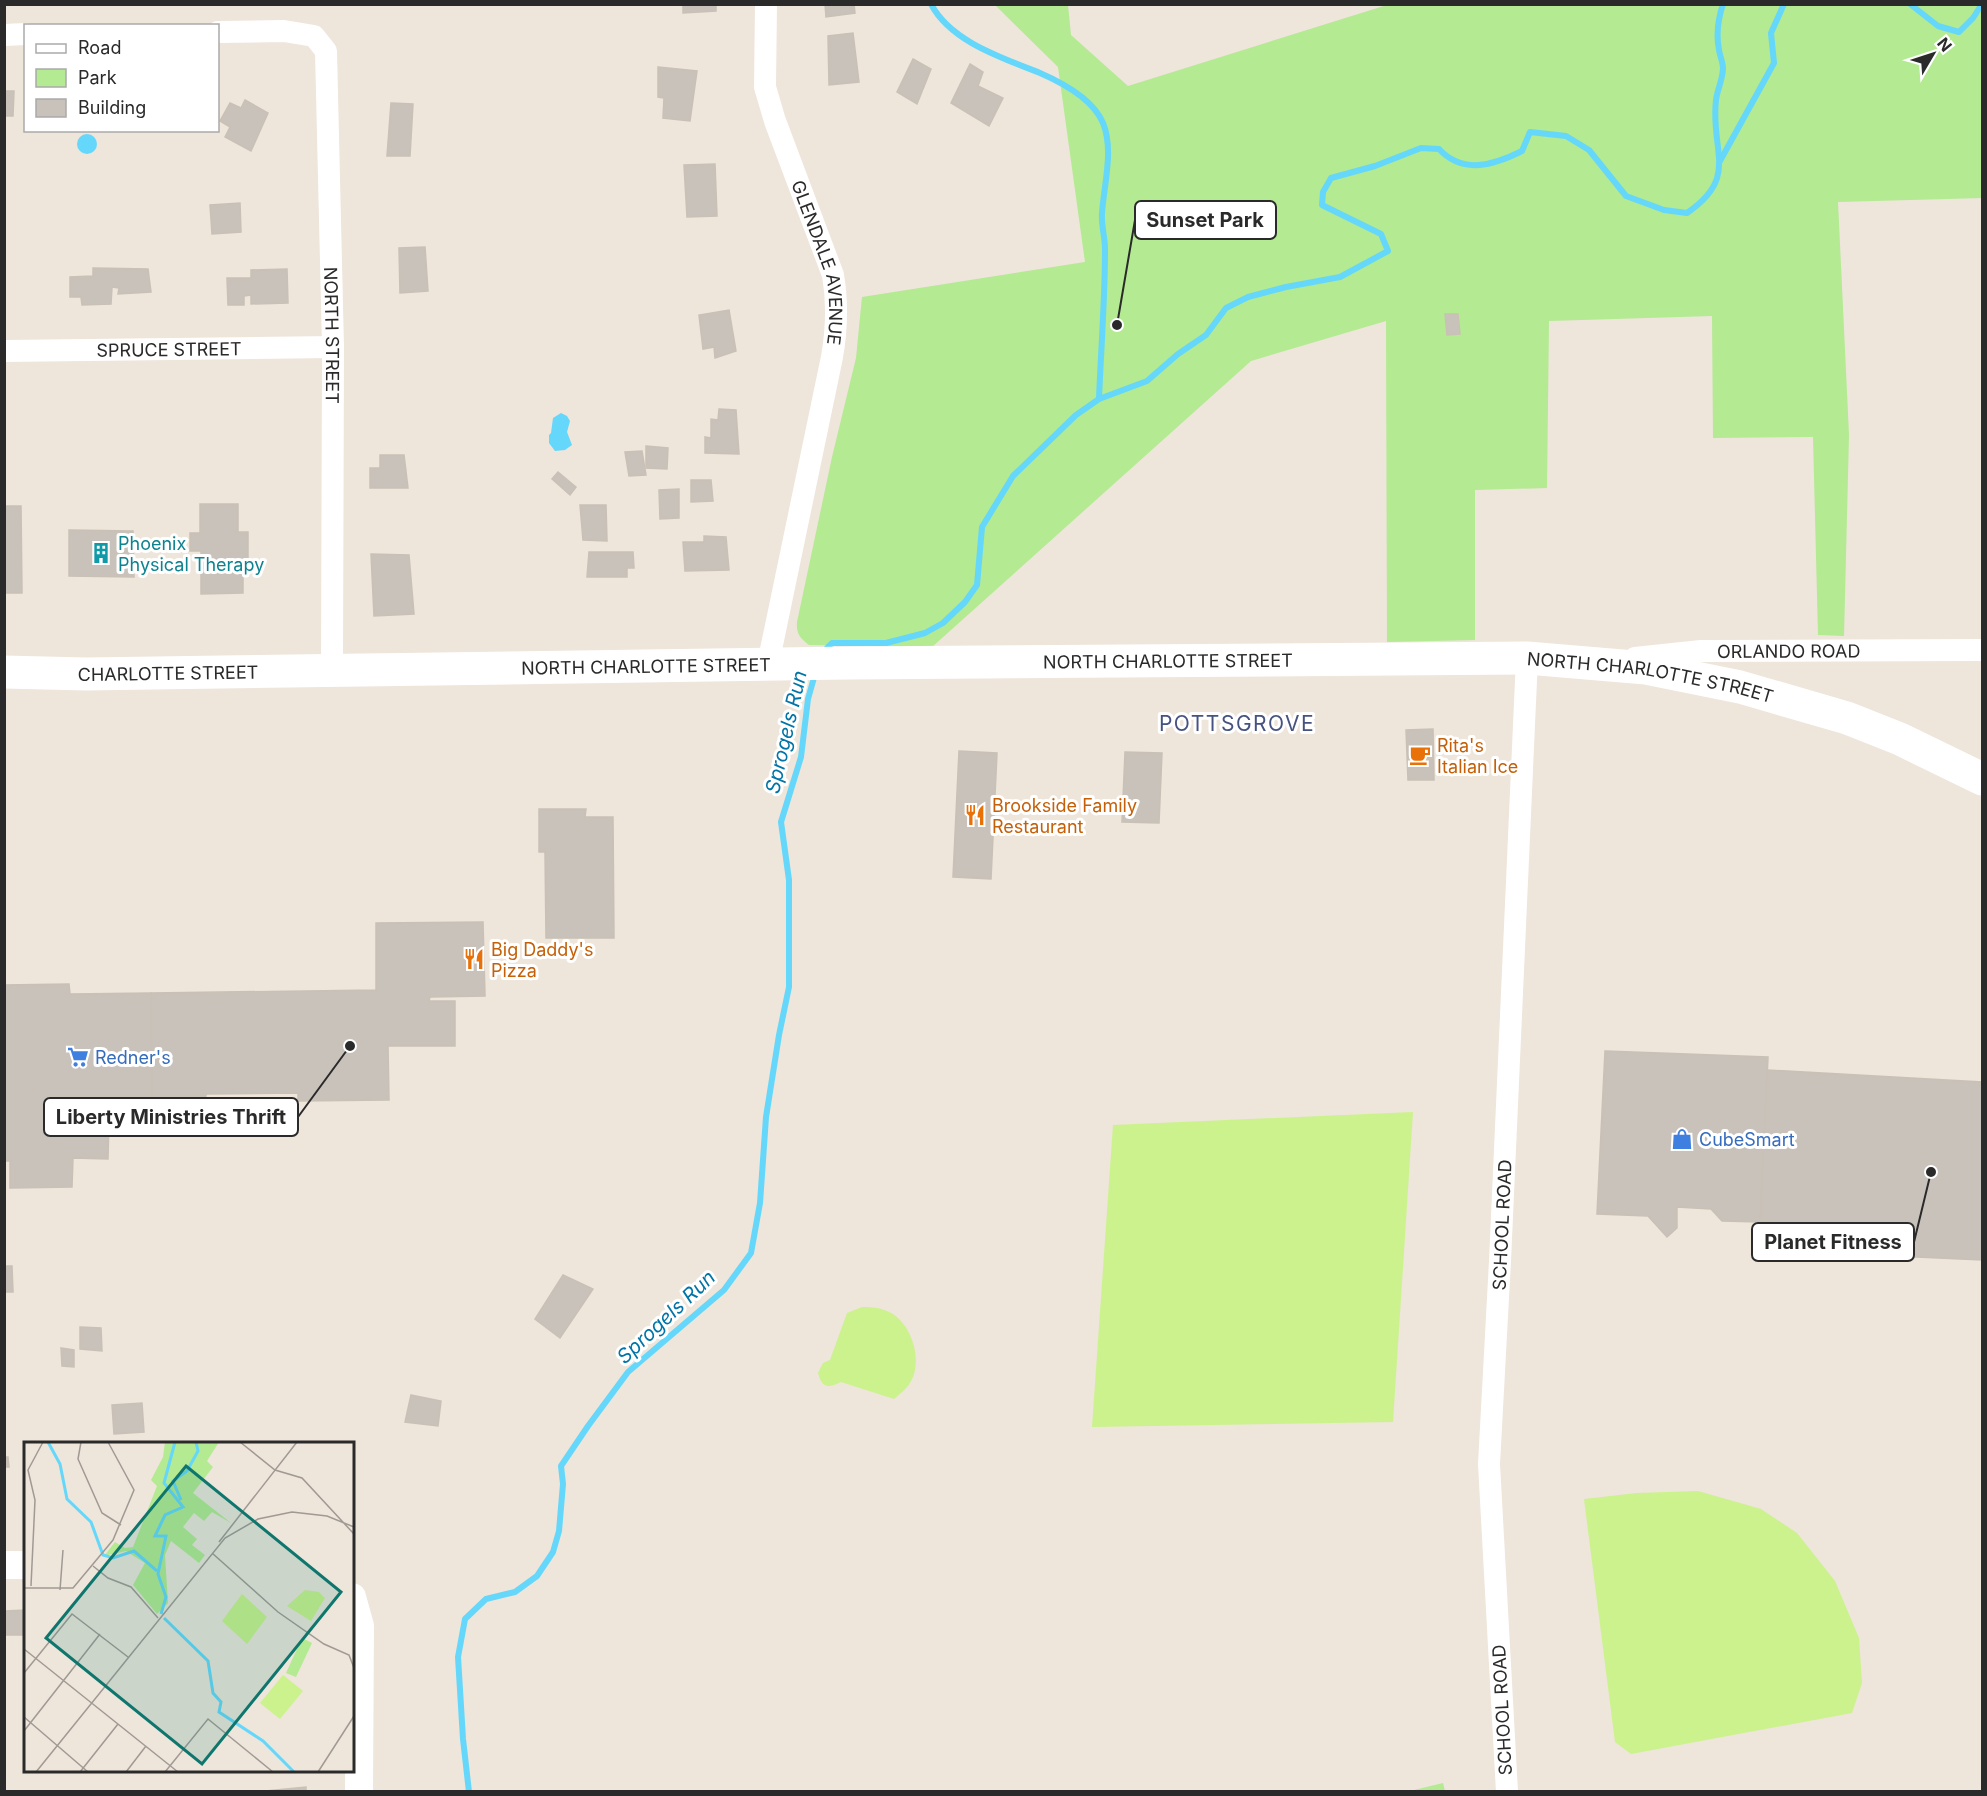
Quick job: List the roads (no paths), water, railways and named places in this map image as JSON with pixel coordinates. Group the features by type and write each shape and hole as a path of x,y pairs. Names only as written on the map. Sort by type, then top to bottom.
{"main road":[{"name":"NORTH CHARLOTTE STREET","path":"332,670 803,663 1527,658 1674,672 1799,703 1847,718 1889,735 1983,779"},
{"name":"CHARLOTTE STREET","path":"4,672 86,674 332,670"}],"street":[{"name":"GLENDALE AVENUE","path":"766,4 765,87 775,121 833,275 837,301 832,357 768,664"},
{"name":"NORTH STREET","path":"219,32 284,31 314,36 326,51 333,347 332,670"},
{"path":"4,35 24,34"},
{"name":"SPRUCE STREET","path":"4,351 333,347"},
{"name":"ORLANDO ROAD","path":"1597,663 1701,651 1983,650"},
{"name":"SCHOOL ROAD","path":"1507,1791 1489,1464 1501,1249 1527,658"},
{"path":"4,1565 24,1564"},
{"path":"354,1604 360,1626 359,1791"}],"water":[{"path":"83,134 91,134 97,140 97,148 91,154 83,154 77,148 77,140"},
{"path":"561,413 570,421 567,432 572,445 565,450 555,451 549,443 549,435 553,418"}],"waterway":[{"path":"931,4 951,29 965,39 995,55 1049,77 1085,99 1103,123 1108,156 1102,213 1105,268 1099,399"},
{"name":"Sprogels Run","path":"822,653 832,643 886,643 925,633 943,623 965,602 977,585 982,527 1013,476 1076,415 1099,399 1147,381 1178,354 1206,335 1226,308 1248,297 1340,277 1388,251 1381,234 1322,205 1323,192 1331,178 1375,166 1421,148 1439,149 1448,157 1468,165 1490,163 1522,151 1530,132 1566,136 1589,150 1626,196 1664,210 1687,213 1703,200 1713,187 1718,175 1715,118 1716,100 1723,68 1718,44 1719,21 1723,4"},
{"path":"1720,161 1774,63 1771,33 1784,4"},
{"path":"1910,4 1938,26 1959,32 1973,18 1982,4"},
{"name":"Sprogels Run","path":"469,1792 458,1657 465,1619 486,1599 515,1592 537,1576 553,1552 559,1531 563,1484 561,1466 628,1372 724,1290 751,1253 760,1203 766,1117 789,987 789,880 781,822 801,757 808,699 815,674"}],"place":[{"name":"Sunset Park","path":"1117,325"},
{"name":"Phoenix Physical Therapy","path":"101,553"},
{"name":"Rita's Italian Ice","path":"1420,755"},
{"name":"Brookside Family Restaurant","path":"975,815"},
{"name":"Big Daddy's Pizza","path":"474,959"},
{"name":"Liberty Ministries Thrift","path":"350,1046"},
{"name":"Redner's","path":"78,1057"},
{"name":"CubeSmart","path":"1682,1139"},
{"name":"Planet Fitness","path":"1931,1172"}],"district":[{"name":"POTTSGROVE","path":"1237,723"}]}
